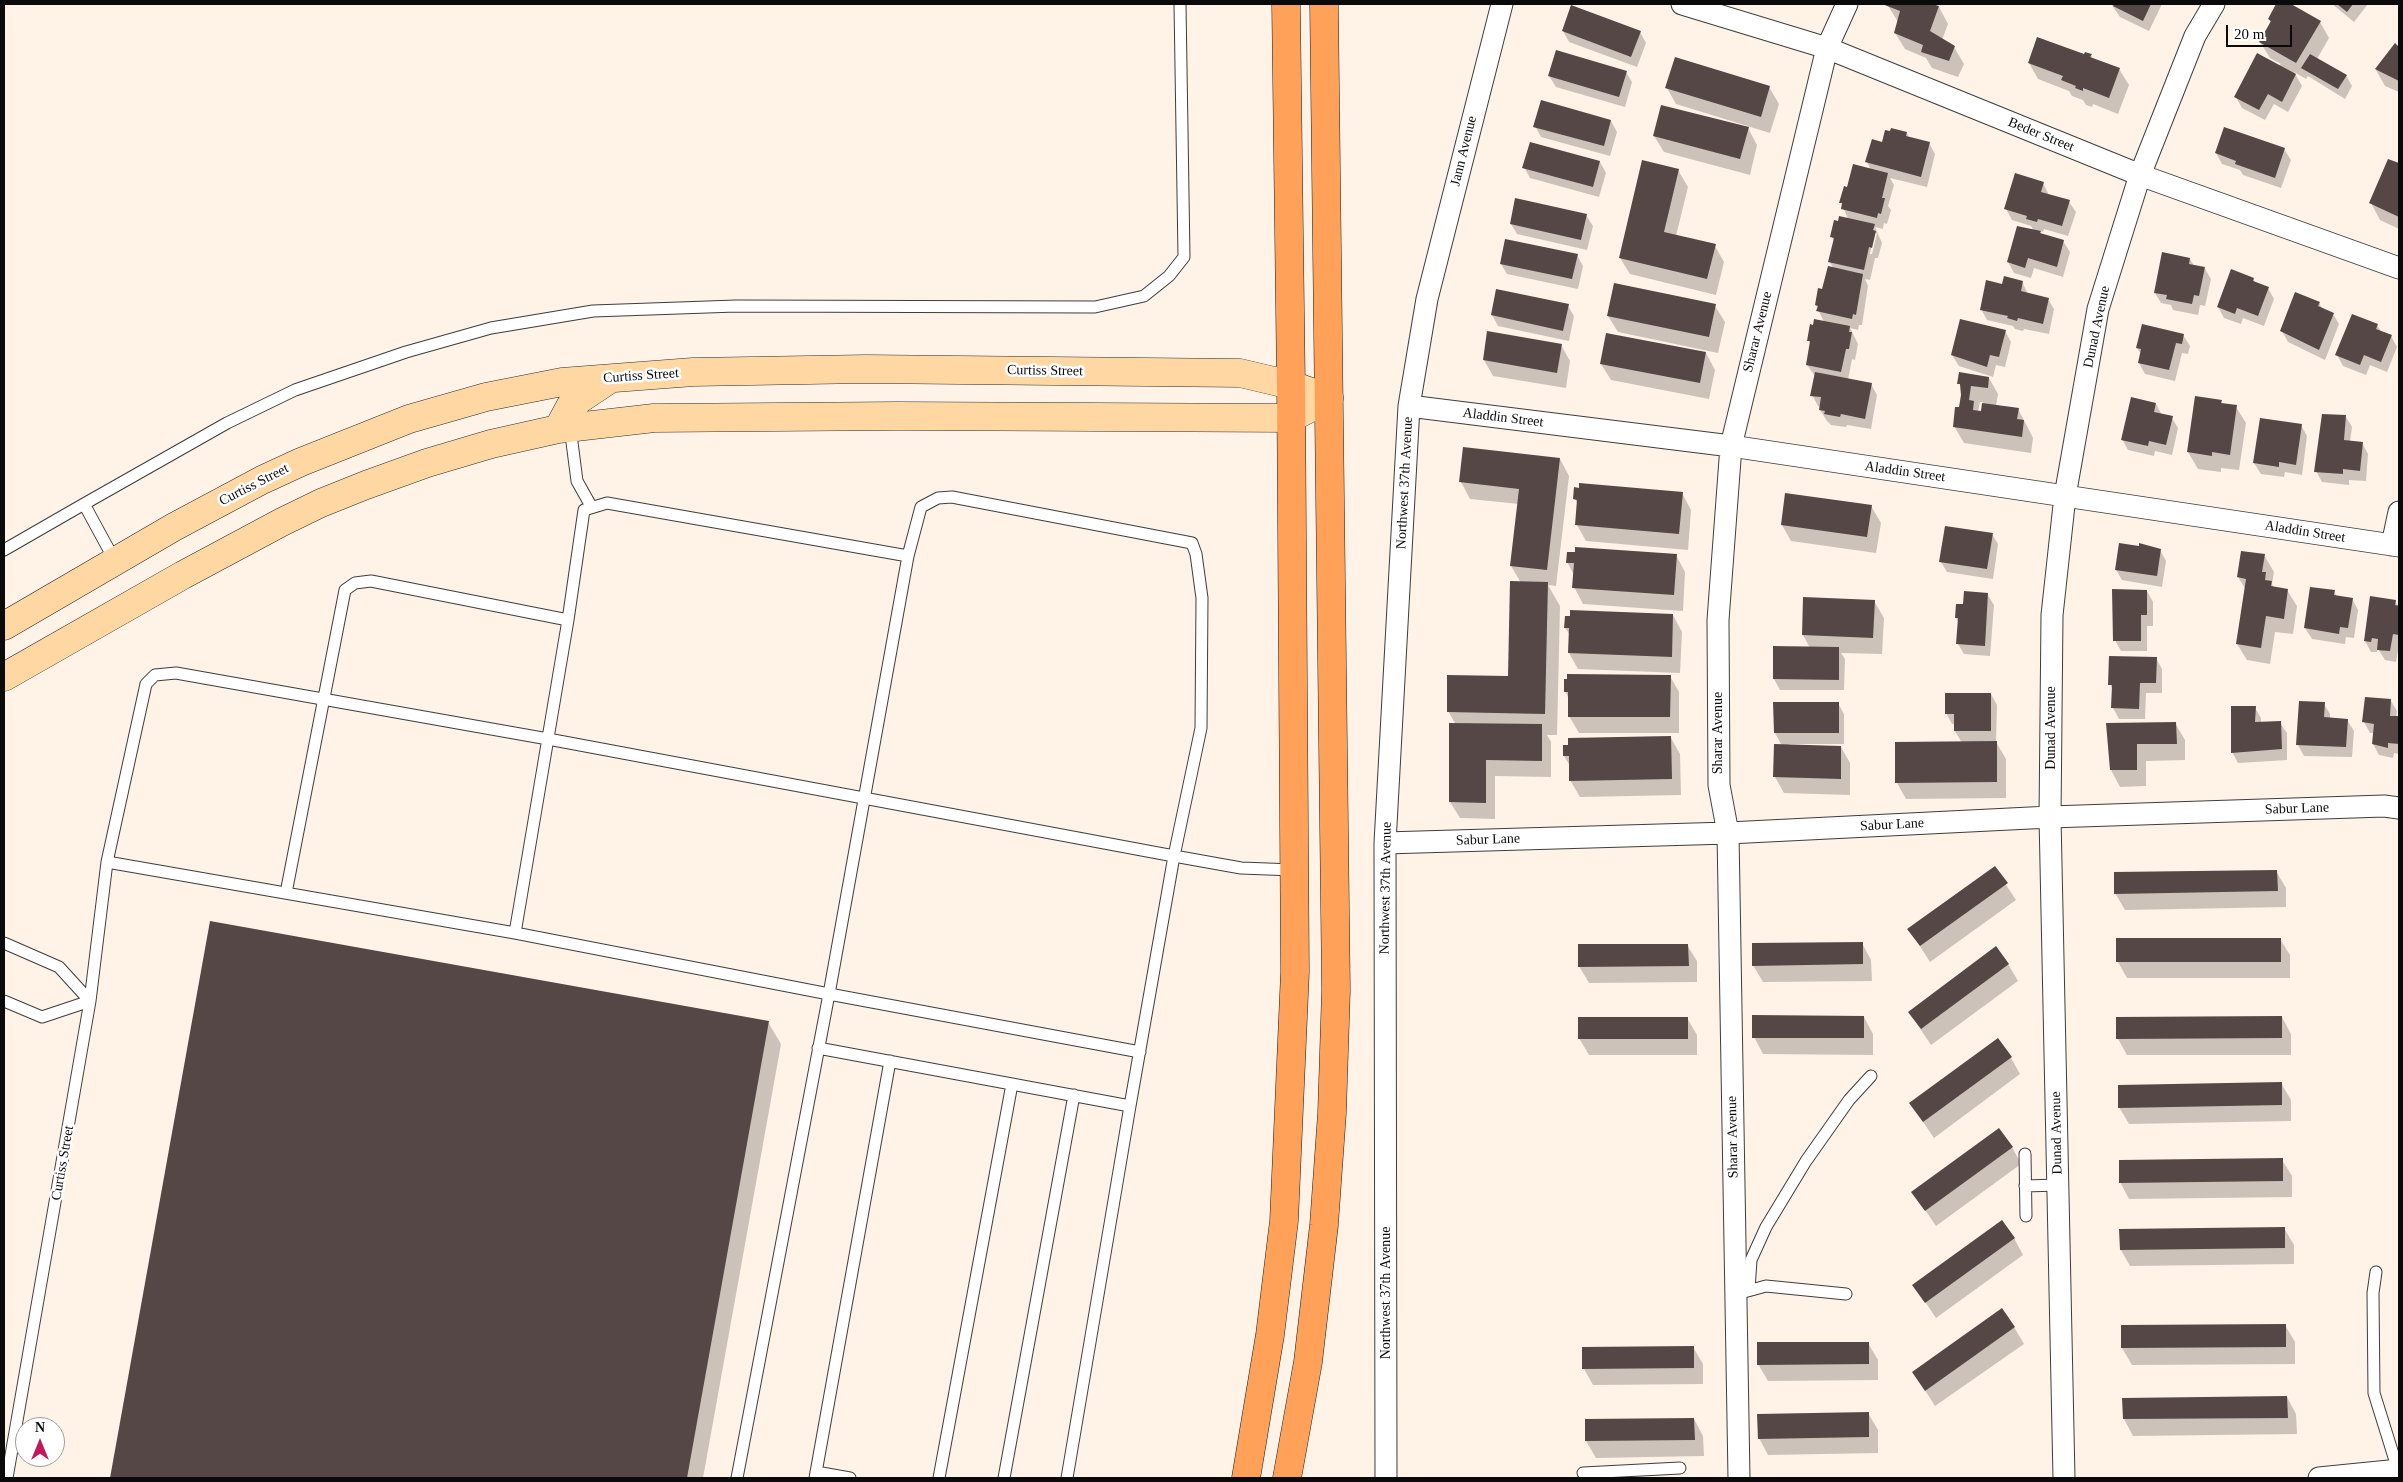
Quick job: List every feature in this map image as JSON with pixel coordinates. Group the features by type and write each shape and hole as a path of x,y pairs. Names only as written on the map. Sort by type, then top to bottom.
{"main road":[{"path":"1246,1478 1270,1334 1284,1221 1294,982 1291,385 1286,4"},
{"path":"1287,1478 1308,1362 1324,1226 1332,1113 1336,990 1324,4"}],"street":[{"name":"Jann Avenue","path":"1427,299 1502,4"},
{"name":"Beder Street","path":"1682,4 1827,48 2140,175 2399,268"},
{"name":"Sharar Avenue","path":"1740,1478 1743,1293 1728,833 1719,785 1718,620 1731,446 1827,48 1847,4"},
{"name":"Dunad Avenue","path":"2064,1478 2050,817 2052,615 2065,496 2098,309 2140,175 2195,36 2214,4"},
{"name":"Northwest 37th Avenue","path":"1386,1478 1385,843 1409,406 1427,299"},
{"name":"Curtiss Street","path":"4,626 115,561 262,480 355,439 409,419 486,397 562,382 693,372 866,369 1240,373 1291,385 1329,398"},
{"path":"564,428 571,405 613,377"},
{"path":"4,677 183,575 282,522 322,503 366,484 427,463 491,444 564,428 654,418 898,416 1291,418 1329,398"},
{"name":"Aladdin Street","path":"1409,406 1731,446 2396,545"},
{"path":"2396,545 2399,512"},
{"name":"Sabur Lane","path":"1385,843 1728,833 2050,817 2375,807 2399,808"},
{"path":"2319,1478 2399,1471"}],"lane":[{"path":"4,550 228,423 295,390 406,352 491,328 593,311 736,306 1095,307 1144,296 1169,276 1184,256 1180,4"},
{"path":"564,428 577,480 591,506"},
{"path":"737,1478 829,994 908,556 921,506 938,498 952,497 1192,544 1196,554 1202,598 1200,728 1174,856 1067,1478"},
{"path":"514,933 568,620 581,518 584,510 591,506 606,503 908,556"},
{"path":"84,504 115,561"},
{"path":"286,894 345,590 355,583 372,581 568,620"},
{"name":"Curtiss Street","path":"7,1478 90,1002 107,862 146,684 155,675 176,674 324,700"},
{"path":"324,700 548,739 1241,868 1294,870"},
{"path":"107,862 514,933 1140,1052"},
{"path":"4,943 59,967 90,1002 42,1017 4,1001"},
{"path":"818,1048 1130,1106"},
{"path":"850,1478 816,1475 890,1062"},
{"path":"1743,1293 1751,1260 1766,1227 1806,1161 1849,1100 1871,1076"},
{"path":"939,1478 1012,1084"},
{"path":"1004,1478 1074,1095"},
{"path":"2025,1154 2026,1216"},
{"path":"2025,1186 2058,1185"},
{"path":"2376,1272 2372,1293 2374,1394 2399,1471"},
{"path":"1743,1293 1766,1286 1846,1294"},
{"path":"1583,1472 1634,1474 1680,1468"}],"building":[{"path":"1882,4 1932,4 1939,6 1930,31 1955,46 1949,61 1921,52 1923,45 1894,33 1900,11"},
{"path":"2114,4 2151,4 2143,21 2113,6"},
{"path":"2276,4 2291,4 2321,21 2296,63 2259,42 2271,21 2268,19"},
{"path":"2337,4 2353,4 2347,12"},
{"path":"1571,5 1641,31 1631,57 1562,31"},
{"path":"2037,37 2084,54 2085,52 2092,54 2090,57 2120,68 2109,98 2083,88 2083,91 2075,88 2076,86 2061,80 2063,76 2028,63"},
{"path":"2395,43 2399,47 2399,81 2375,69"},
{"path":"1556,50 1627,71 1619,97 1548,76"},
{"path":"2257,53 2296,74 2282,102 2268,94 2259,110 2234,97"},
{"path":"2310,54 2347,75 2338,89 2301,68"},
{"path":"1675,57 1770,86 1761,117 1665,88"},
{"path":"1541,100 1611,120 1604,146 1533,127"},
{"path":"1661,105 1749,127 1740,159 1653,136"},
{"path":"2224,127 2285,148 2275,178 2235,164 2236,161 2215,153"},
{"path":"1891,128 1907,132 1906,136 1930,142 1921,177 1865,162 1872,139 1882,142 1885,130 1890,131"},
{"path":"1530,142 1600,161 1593,187 1522,168"},
{"path":"2388,159 2399,163 2399,217 2369,203"},
{"path":"1642,160 1679,169 1664,232 1716,244 1707,279 1619,258"},
{"path":"1853,164 1888,173 1882,198 1885,198 1881,214 1878,213 1877,218 1841,209 1842,203 1839,203 1844,186 1847,187"},
{"path":"2015,173 2044,182 2041,192 2070,200 2062,226 2038,219 2037,222 2026,219 2027,216 2004,209"},
{"path":"1515,198 1587,214 1581,240 1510,224"},
{"path":"1839,216 1875,224 1873,230 1876,231 1872,248 1869,247 1864,270 1828,262 1834,238 1830,237 1834,220 1838,221"},
{"path":"2017,226 2041,231 2040,233 2064,240 2057,267 2028,258 2025,268 2007,262"},
{"path":"1505,239 1578,254 1572,279 1500,264"},
{"path":"2162,252 2190,258 2189,264 2205,267 2199,296 2194,295 2192,304 2166,299 2167,295 2154,293"},
{"path":"1828,266 1863,274 1856,315 1853,314 1852,319 1816,311 1818,306 1815,305 1818,288 1822,289"},
{"path":"2231,269 2254,278 2253,281 2269,287 2258,316 2237,308 2235,314 2217,307"},
{"path":"2004,276 2023,281 2021,291 2049,298 2043,324 2018,318 2017,321 2007,318 2008,316 1980,310 1986,280 2002,284"},
{"path":"1614,283 1716,304 1709,337 1607,316"},
{"path":"1496,289 1569,304 1563,331 1491,315"},
{"path":"2295,292 2320,302 2318,306 2334,313 2319,350 2280,331"},
{"path":"2352,314 2378,324 2376,329 2392,335 2381,362 2364,355 2360,365 2335,355"},
{"path":"1814,319 1850,326 1849,332 1852,332 1849,349 1846,349 1841,372 1806,365 1810,341 1807,341 1810,324 1813,325"},
{"path":"1960,319 2006,330 1999,357 1990,355 1987,367 1951,355"},
{"path":"2142,324 2184,334 2182,344 2176,343 2169,370 2138,363 2141,349 2136,348"},
{"path":"1487,331 1562,344 1557,373 1483,360"},
{"path":"1606,333 1706,352 1700,383 1600,364"},
{"path":"1815,372 1872,383 1865,419 1841,414 1840,417 1824,414 1825,411 1819,410 1821,397 1810,396"},
{"path":"1959,372 1989,377 1988,388 1971,386 1969,400 1974,401 1973,410 1981,411 1982,403 2019,408 2017,419 2024,420 2022,437 1953,427 1955,407 1959,407 1961,395 1960,384 1957,384"},
{"path":"2195,396 2222,400 2221,403 2237,405 2230,455 2212,452 2212,456 2187,452"},
{"path":"2131,397 2156,403 2154,412 2173,416 2166,445 2149,441 2148,446 2121,440"},
{"path":"2322,414 2346,415 2344,440 2363,442 2360,471 2343,469 2343,474 2314,472"},
{"path":"2260,418 2302,424 2296,465 2279,462 2279,467 2253,463"},
{"path":"1463,447 1560,458 1547,570 1510,566 1519,489 1459,482"},
{"path":"1579,483 1683,492 1679,534 1575,525 1577,500 1573,499 1574,487 1579,488"},
{"path":"1785,493 1872,505 1867,537 1781,525"},
{"path":"1945,526 1993,533 1987,569 1939,562"},
{"path":"2119,543 2139,546 2139,543 2161,549 2157,576 2115,570"},
{"path":"1575,547 1677,554 1674,595 1572,588 1574,563 1566,563 1567,552 1575,552"},
{"path":"2241,551 2265,554 2262,572 2266,572 2265,580 2272,581 2271,586 2288,589 2284,619 2266,616 2261,648 2236,644 2246,579 2237,577"},
{"path":"1510,581 1548,582 1545,714 1447,712 1447,675 1508,676"},
{"path":"2310,587 2335,590 2334,595 2353,598 2348,628 2340,627 2339,634 2304,628"},
{"path":"2112,589 2147,590 2147,615 2141,615 2141,641 2113,641"},
{"path":"1964,591 1988,593 1985,646 1956,644 1958,618 1955,618 1956,604 1963,604"},
{"path":"2370,596 2396,600 2395,605 2399,606 2399,635 2393,634 2390,651 2377,650 2378,639 2372,638 2371,642 2364,641"},
{"path":"1803,597 1875,600 1873,638 1802,635"},
{"path":"1570,610 1673,614 1672,657 1568,653 1569,628 1564,628 1565,616 1570,616"},
{"path":"1773,646 1839,647 1839,680 1773,679"},
{"path":"2109,656 2157,657 2156,683 2140,683 2139,709 2111,708 2112,685 2108,685"},
{"path":"1567,674 1671,675 1670,717 1568,717 1568,692 1564,692 1564,679 1567,679"},
{"path":"1945,693 1991,693 1991,731 1954,731 1954,714 1945,714"},
{"path":"2365,697 2391,699 2390,716 2399,716 2399,744 2388,743 2388,748 2372,744 2374,724 2362,722"},
{"path":"2299,701 2325,702 2324,717 2348,719 2346,747 2296,745"},
{"path":"1773,702 1839,702 1839,733 1774,733"},
{"path":"2231,706 2256,706 2255,722 2281,721 2282,749 2231,753"},
{"path":"2176,722 2177,744 2137,744 2137,770 2110,770 2106,723"},
{"path":"1449,723 1542,724 1542,761 1486,760 1486,803 1449,802"},
{"path":"1671,736 1672,779 1569,781 1569,756 1563,756 1563,745 1568,745 1568,738"},
{"path":"1997,741 1997,782 1895,783 1895,742"},
{"path":"1774,744 1841,746 1841,779 1773,777"},
{"path":"1995,866 2008,883 1920,946 1907,929"},
{"path":"2277,870 2278,891 2114,894 2114,872"},
{"path":"210,921 769,1021 687,1478 110,1478"},
{"path":"2116,938 2281,938 2281,962 2116,962"},
{"path":"1863,942 1863,964 1752,966 1752,943"},
{"path":"1578,944 1688,944 1689,966 1578,967"},
{"path":"1996,946 2009,964 1921,1029 1908,1012"},
{"path":"1752,1015 1864,1016 1864,1038 1752,1038"},
{"path":"2282,1016 2282,1038 2116,1039 2116,1017"},
{"path":"1578,1017 1688,1017 1688,1039 1578,1039"},
{"path":"1998,1038 2012,1057 1923,1122 1909,1103"},
{"path":"2282,1082 2282,1105 2118,1108 2118,1085"},
{"path":"1999,1128 2013,1147 1925,1211 1911,1192"},
{"path":"2283,1158 2283,1181 2119,1183 2119,1160"},
{"path":"2002,1220 2015,1238 1925,1303 1912,1285"},
{"path":"2285,1227 2285,1248 2120,1250 2119,1229"},
{"path":"2002,1308 2015,1327 1925,1391 1912,1372"},
{"path":"2286,1324 2286,1347 2121,1348 2121,1325"},
{"path":"1757,1342 1869,1342 1869,1364 1757,1365"},
{"path":"1694,1346 1694,1368 1582,1369 1582,1347"},
{"path":"2287,1396 2288,1418 2123,1419 2122,1398"},
{"path":"1869,1412 1869,1437 1758,1439 1757,1414"},
{"path":"1694,1418 1695,1440 1585,1441 1585,1419"}]}
